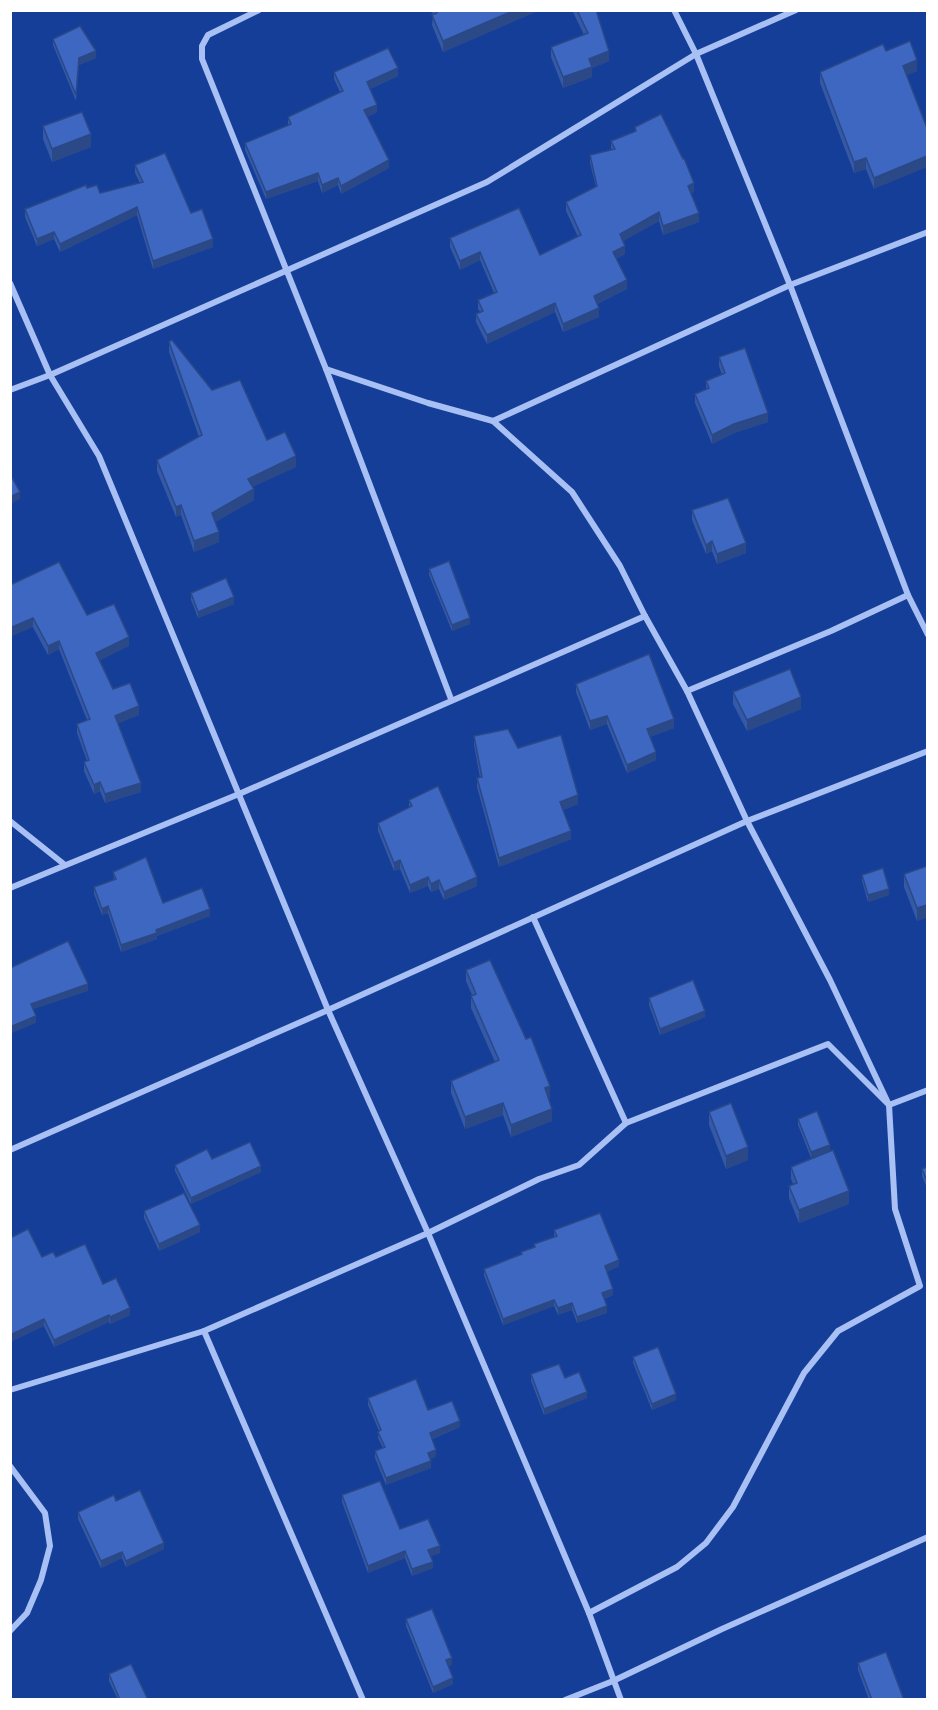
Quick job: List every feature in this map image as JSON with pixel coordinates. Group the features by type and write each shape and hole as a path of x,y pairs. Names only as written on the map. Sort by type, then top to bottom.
{"street":[{"path":"259,10 208,35 202,46 202,59 326,369 452,699"},
{"path":"674,10 696,54 790,285 908,595 927,635"},
{"path":"10,390 50,375 487,182 696,54 796,10"},
{"path":"493,421 790,285 927,232"},
{"path":"10,283 50,375 99,456 328,1010 429,1233 589,1613 621,1700"},
{"path":"326,369 428,403 493,421 572,492 620,566 687,691 747,821 830,980 889,1105 896,1209 920,1286 838,1331 804,1373 733,1507 706,1543 677,1567 589,1613"},
{"path":"687,691 831,631 908,595"},
{"path":"10,888 239,794 645,616"},
{"path":"10,1150 747,821 927,751"},
{"path":"10,821 65,865"},
{"path":"533,917 626,1124"},
{"path":"10,1390 204,1330 429,1233 539,1179 579,1165 626,1124 828,1044 889,1105"},
{"path":"889,1105 927,1090"},
{"path":"204,1330 363,1700"},
{"path":"10,1466 45,1513 50,1546 41,1580 27,1613 10,1631"},
{"path":"565,1700 613,1681 722,1629 927,1537"}],"building":[{"path":"436,10 515,10 443,41 432,15 437,13"},
{"path":"577,10 596,10 609,51 589,59 592,67 563,77 551,47 588,33"},
{"path":"80,26 96,51 79,58 76,95 53,39"},
{"path":"910,41 917,60 903,66 927,128 927,156 874,178 866,158 854,162 820,72 883,44 886,51"},
{"path":"388,48 398,68 367,82 377,105 364,110 389,160 341,186 338,178 322,185 318,173 266,192 245,143 291,124 288,117 343,91 334,72"},
{"path":"82,112 91,134 52,149 43,126"},
{"path":"661,114 694,183 688,186 699,213 663,226 659,212 620,234 625,246 613,252 627,280 594,296 599,308 563,324 555,303 487,335 476,314 483,311 478,300 497,292 480,252 460,261 450,238 519,208 540,255 581,235 566,202 597,186 590,155 615,149 611,141 636,131 635,127"},
{"path":"165,153 191,213 202,209 213,239 153,261 137,207 60,244 54,232 37,239 25,209 86,185 87,188 97,185 100,193 143,182 135,165"},
{"path":"172,340 212,390 240,380 267,440 285,432 296,456 248,479 254,489 212,513 219,532 194,541 181,505 176,507 157,460 202,435 169,342"},
{"path":"745,348 768,413 734,424 712,435 695,394 709,388 706,381 725,373 719,357"},
{"path":"10,474 20,492 10,497"},
{"path":"728,498 746,543 717,554 712,541 706,545 692,510"},
{"path":"449,561 470,618 452,625 429,569"},
{"path":"59,562 87,615 114,604 129,637 96,653 113,689 130,683 139,706 115,716 141,783 105,794 100,782 94,785 84,762 89,760 77,724 90,719 59,641 48,646 33,618 10,628 10,585"},
{"path":"226,578 234,597 198,612 191,593"},
{"path":"649,654 674,719 647,729 656,752 627,765 607,716 590,721 576,684"},
{"path":"790,669 801,697 747,720 733,692"},
{"path":"508,729 518,748 561,735 578,795 560,802 571,831 499,858 477,778 482,777 474,736"},
{"path":"438,786 477,877 444,892 439,880 431,884 428,877 410,885 400,860 394,863 378,823 412,806 409,800"},
{"path":"146,857 163,903 202,888 210,909 156,930 157,933 121,945 108,906 102,909 94,887 116,879 113,872"},
{"path":"927,866 927,905 917,908 904,874"},
{"path":"883,868 889,889 868,895 862,875"},
{"path":"68,941 88,984 31,1004 36,1016 10,1027 10,968"},
{"path":"490,960 526,1039 531,1037 550,1086 545,1088 552,1109 511,1125 503,1103 465,1117 451,1081 499,1060 471,996 476,994 466,970"},
{"path":"693,980 705,1011 660,1029 649,998"},
{"path":"731,1103 748,1147 726,1156 709,1112"},
{"path":"817,1111 830,1145 811,1152 798,1119"},
{"path":"250,1142 261,1166 191,1198 175,1165 207,1149 212,1159"},
{"path":"833,1150 849,1191 799,1210 789,1186 797,1183 791,1167"},
{"path":"927,1167 927,1181 922,1169"},
{"path":"184,1193 200,1225 159,1244 144,1211"},
{"path":"600,1213 619,1260 605,1266 613,1289 602,1293 607,1306 577,1317 572,1303 558,1308 554,1300 503,1319 484,1269 522,1254 521,1252 535,1247 534,1244 557,1236 554,1230"},
{"path":"28,1229 42,1257 53,1252 56,1257 85,1244 103,1284 116,1278 130,1308 54,1340 44,1319 10,1335 10,1238"},
{"path":"658,1347 676,1394 652,1404 633,1357"},
{"path":"559,1364 565,1378 579,1372 587,1392 544,1409 531,1374"},
{"path":"416,1379 428,1410 452,1401 460,1421 430,1433 436,1450 428,1453 431,1461 386,1478 375,1451 385,1447 368,1398"},
{"path":"380,1481 400,1529 428,1519 440,1546 428,1550 433,1562 412,1569 405,1551 368,1566 342,1495"},
{"path":"140,1490 164,1543 126,1561 122,1552 101,1561 78,1512 114,1495 116,1501"},
{"path":"432,1609 452,1658 446,1660 453,1678 433,1687 406,1619"},
{"path":"886,1652 904,1700 872,1700 858,1663"},
{"path":"131,1664 148,1700 120,1700 109,1674"}]}
